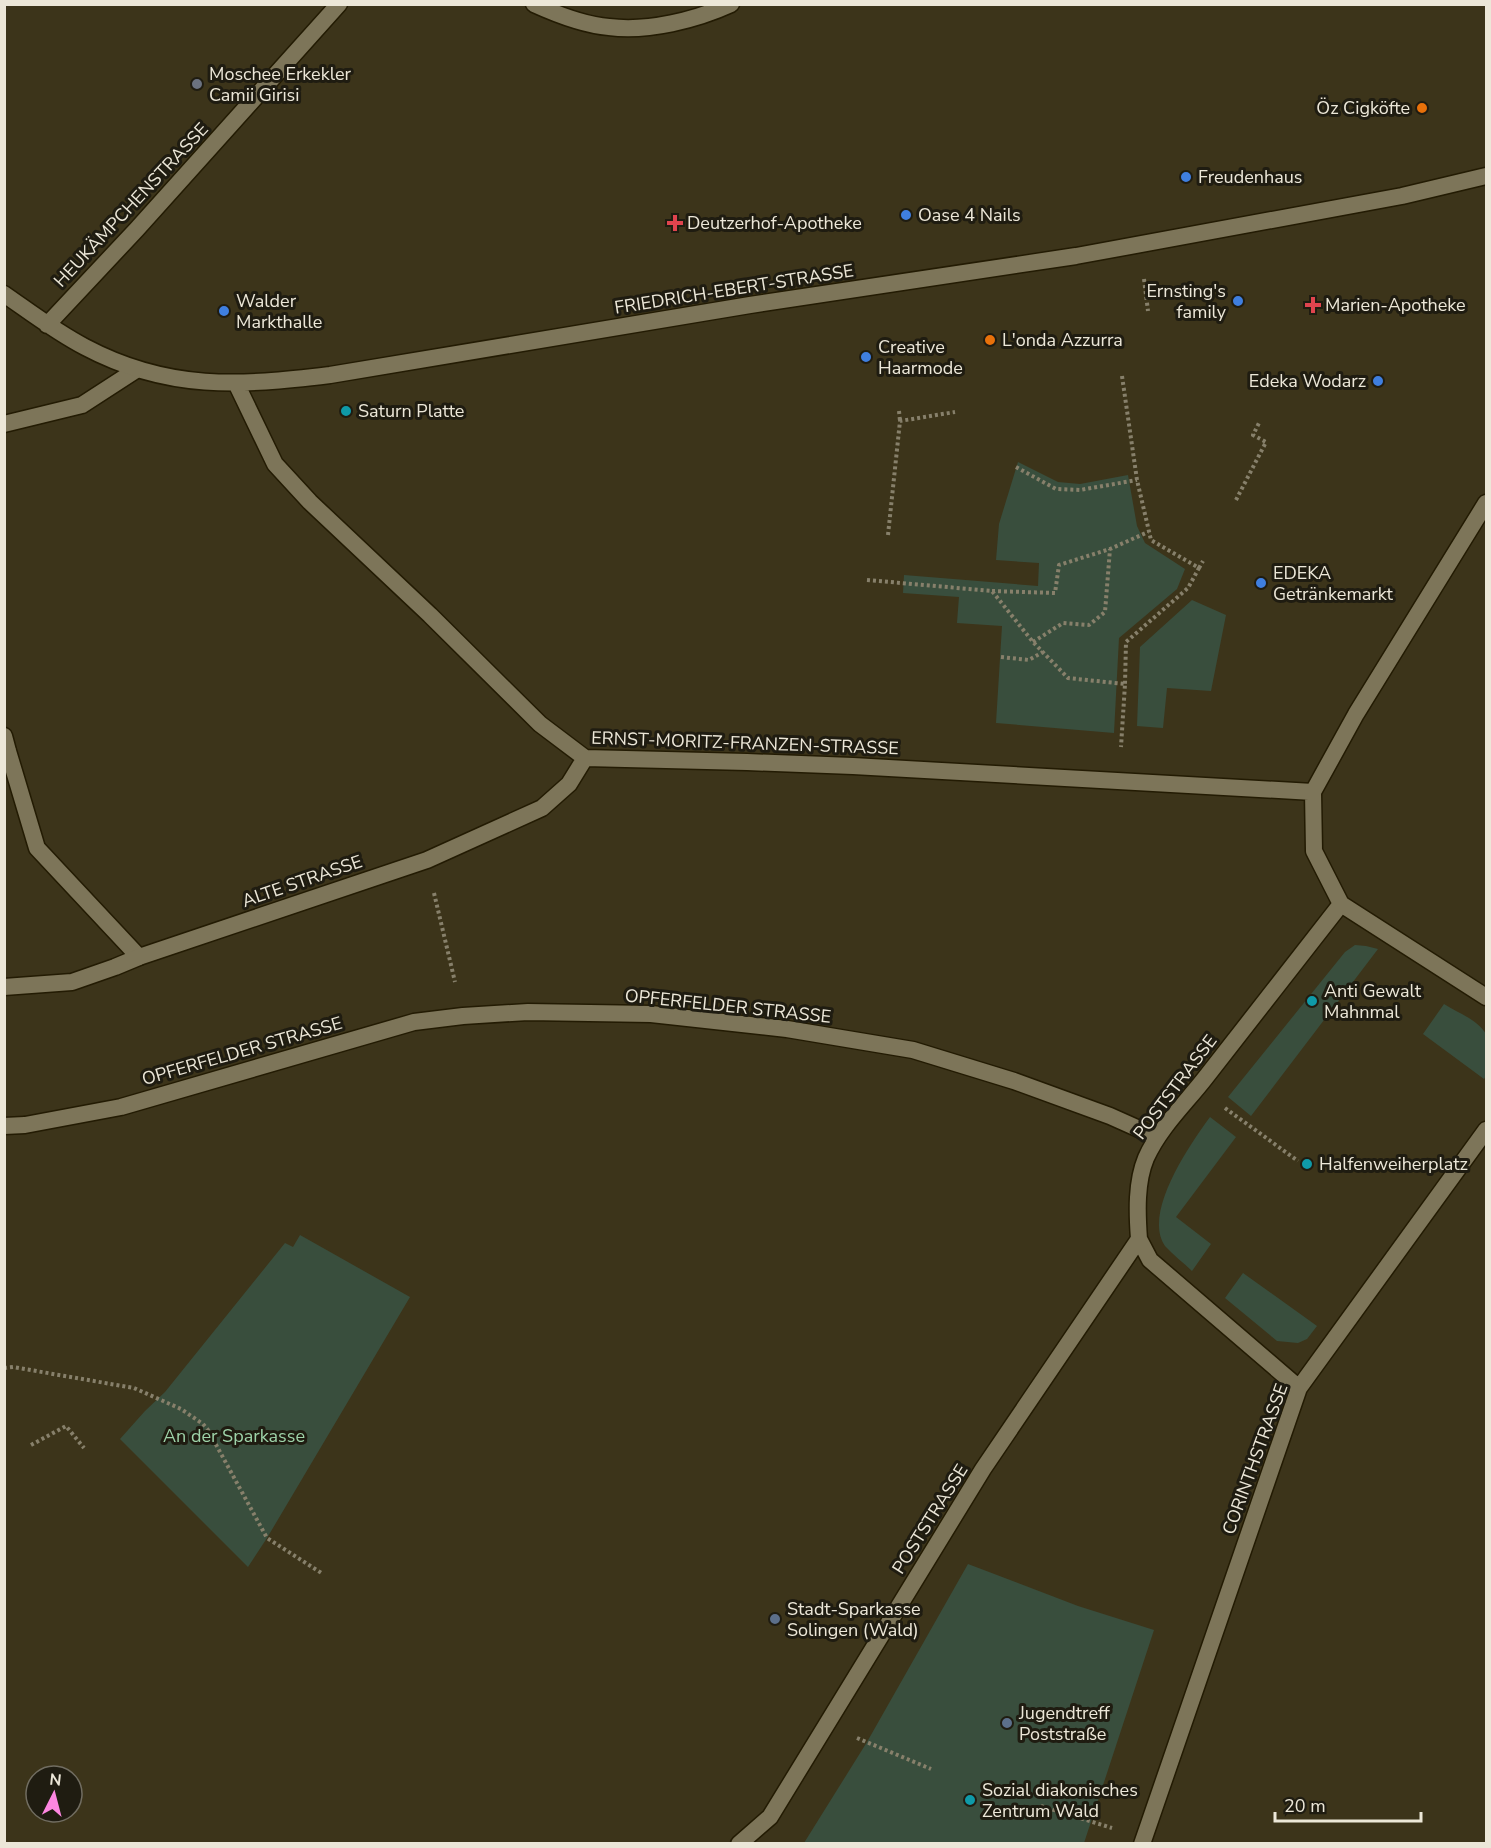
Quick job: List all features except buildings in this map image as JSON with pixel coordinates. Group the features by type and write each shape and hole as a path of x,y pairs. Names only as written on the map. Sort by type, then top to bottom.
{"street":[{"name":"HEUKÄMPCHENSTRASSE","path":"47,324 137,229 339,4"},
{"path":"534,4 558,15 609,27 647,27 709,14 731,4"},
{"name":"FRIEDRICH-EBERT-STRASSE","path":"4,294 84,347 136,370 171,378 236,383 330,375 750,305 1077,256 1402,196 1486,176"},
{"path":"4,424 82,405 136,370"},
{"name":"ERNST-MORITZ-FRANZEN-STRASSE","path":"236,383 275,464 310,502 430,615 540,724 585,758 747,762 1312,792"},
{"path":"1486,503 1356,714 1312,792 1314,850 1341,904 1486,997"},
{"path":"4,736 38,848 139,957"},
{"name":"ALTE STRASSE","path":"4,987 72,981 426,860 542,808 569,784 585,758"},
{"name":"POSTSTRASSE","path":"740,1844 770,1817 983,1469 1139,1239 1137,1213 1139,1188 1145,1160 1157,1137 1198,1088 1341,904"},
{"name":"OPFERFELDER STRASSE","path":"4,1126 25,1125 121,1107 414,1022 528,1012 651,1014 787,1029 913,1050 1014,1081 1110,1116 1157,1137"},
{"name":"CORINTHSTRASSE","path":"1143,1841 1299,1388 1486,1130"},
{"path":"1139,1239 1150,1260 1299,1388"}],"path":[{"path":"1122,375 1137,480 1151,540 1199,568"},
{"path":"888,535 900,421 899,411"},
{"path":"900,421 955,412"},
{"path":"1236,500 1266,442 1253,435 1260,421"},
{"path":"1016,467 1056,489 1080,490 1137,480"},
{"path":"867,580 992,591 1055,593 1059,565 1110,549 1148,532"},
{"path":"1033,642 1063,623 1089,625 1105,612 1110,549"},
{"path":"1119,781 1126,642 1188,588 1203,561"},
{"path":"992,591 1033,642 1068,678 1125,684"},
{"path":"1000,657 1029,660 1043,652"},
{"path":"426,860 463,1016"},
{"path":"1198,1088 1298,1161"},
{"path":"4,1368 13,1367 125,1386 157,1398 196,1418 208,1430 267,1538 323,1574"},
{"path":"30,1445 66,1426 84,1448"},
{"path":"825,1725 931,1769"},
{"path":"1041,1806 1143,1841"}],"green space":[{"path":"1018,462 1058,482 1080,484 1128,475 1137,526 1145,543 1185,569 1177,589 1119,638 1114,733 996,723 1002,626 957,623 959,597 903,593 904,575 1038,586 1039,563 996,560 999,524"},
{"path":"1192,600 1226,615 1211,691 1167,688 1163,728 1137,726 1140,647"},
{"path":"1355,945 1378,949 1251,1116 1228,1097 1345,952"},
{"path":"1444,1004 1473,1021 1486,1034 1486,1076 1484,1079 1423,1034"},
{"path":"1210,1117 1236,1137 1176,1217 1211,1244 1192,1271 1165,1246 1160,1232 1160,1216 1164,1198 1181,1161"},
{"name":"An der Sparkasse","path":"300,1235 410,1297 248,1567 120,1439 165,1392 285,1243 293,1247"},
{"path":"1243,1273 1317,1326 1307,1339 1298,1343 1277,1341 1225,1298"},
{"path":"968,1564 1078,1606 1154,1630 1084,1843 804,1843 867,1742"}],"place":[{"name":"Moschee Erkekler Camii Girisi","path":"197,84"},
{"name":"Öz Cigköfte","path":"1422,108"},
{"name":"Freudenhaus","path":"1186,177"},
{"name":"Oase 4 Nails","path":"906,215"},
{"name":"Deutzerhof-Apotheke","path":"675,223"},
{"name":"Ernsting's family","path":"1238,301"},
{"name":"Marien-Apotheke","path":"1313,305"},
{"name":"Walder Markthalle","path":"224,311"},
{"name":"L'onda Azzurra","path":"990,340"},
{"name":"Creative Haarmode","path":"866,357"},
{"name":"Edeka Wodarz","path":"1378,381"},
{"name":"Saturn Platte","path":"346,411"},
{"name":"EDEKA Getränkemarkt","path":"1261,583"},
{"name":"Anti Gewalt Mahnmal","path":"1312,1001"},
{"name":"Halfenweiherplatz","path":"1307,1164"},
{"name":"Stadt-Sparkasse Solingen (Wald)","path":"775,1619"},
{"name":"Jugendtreff Poststraße","path":"1007,1723"},
{"name":"Sozial diakonisches Zentrum Wald","path":"970,1800"}]}
